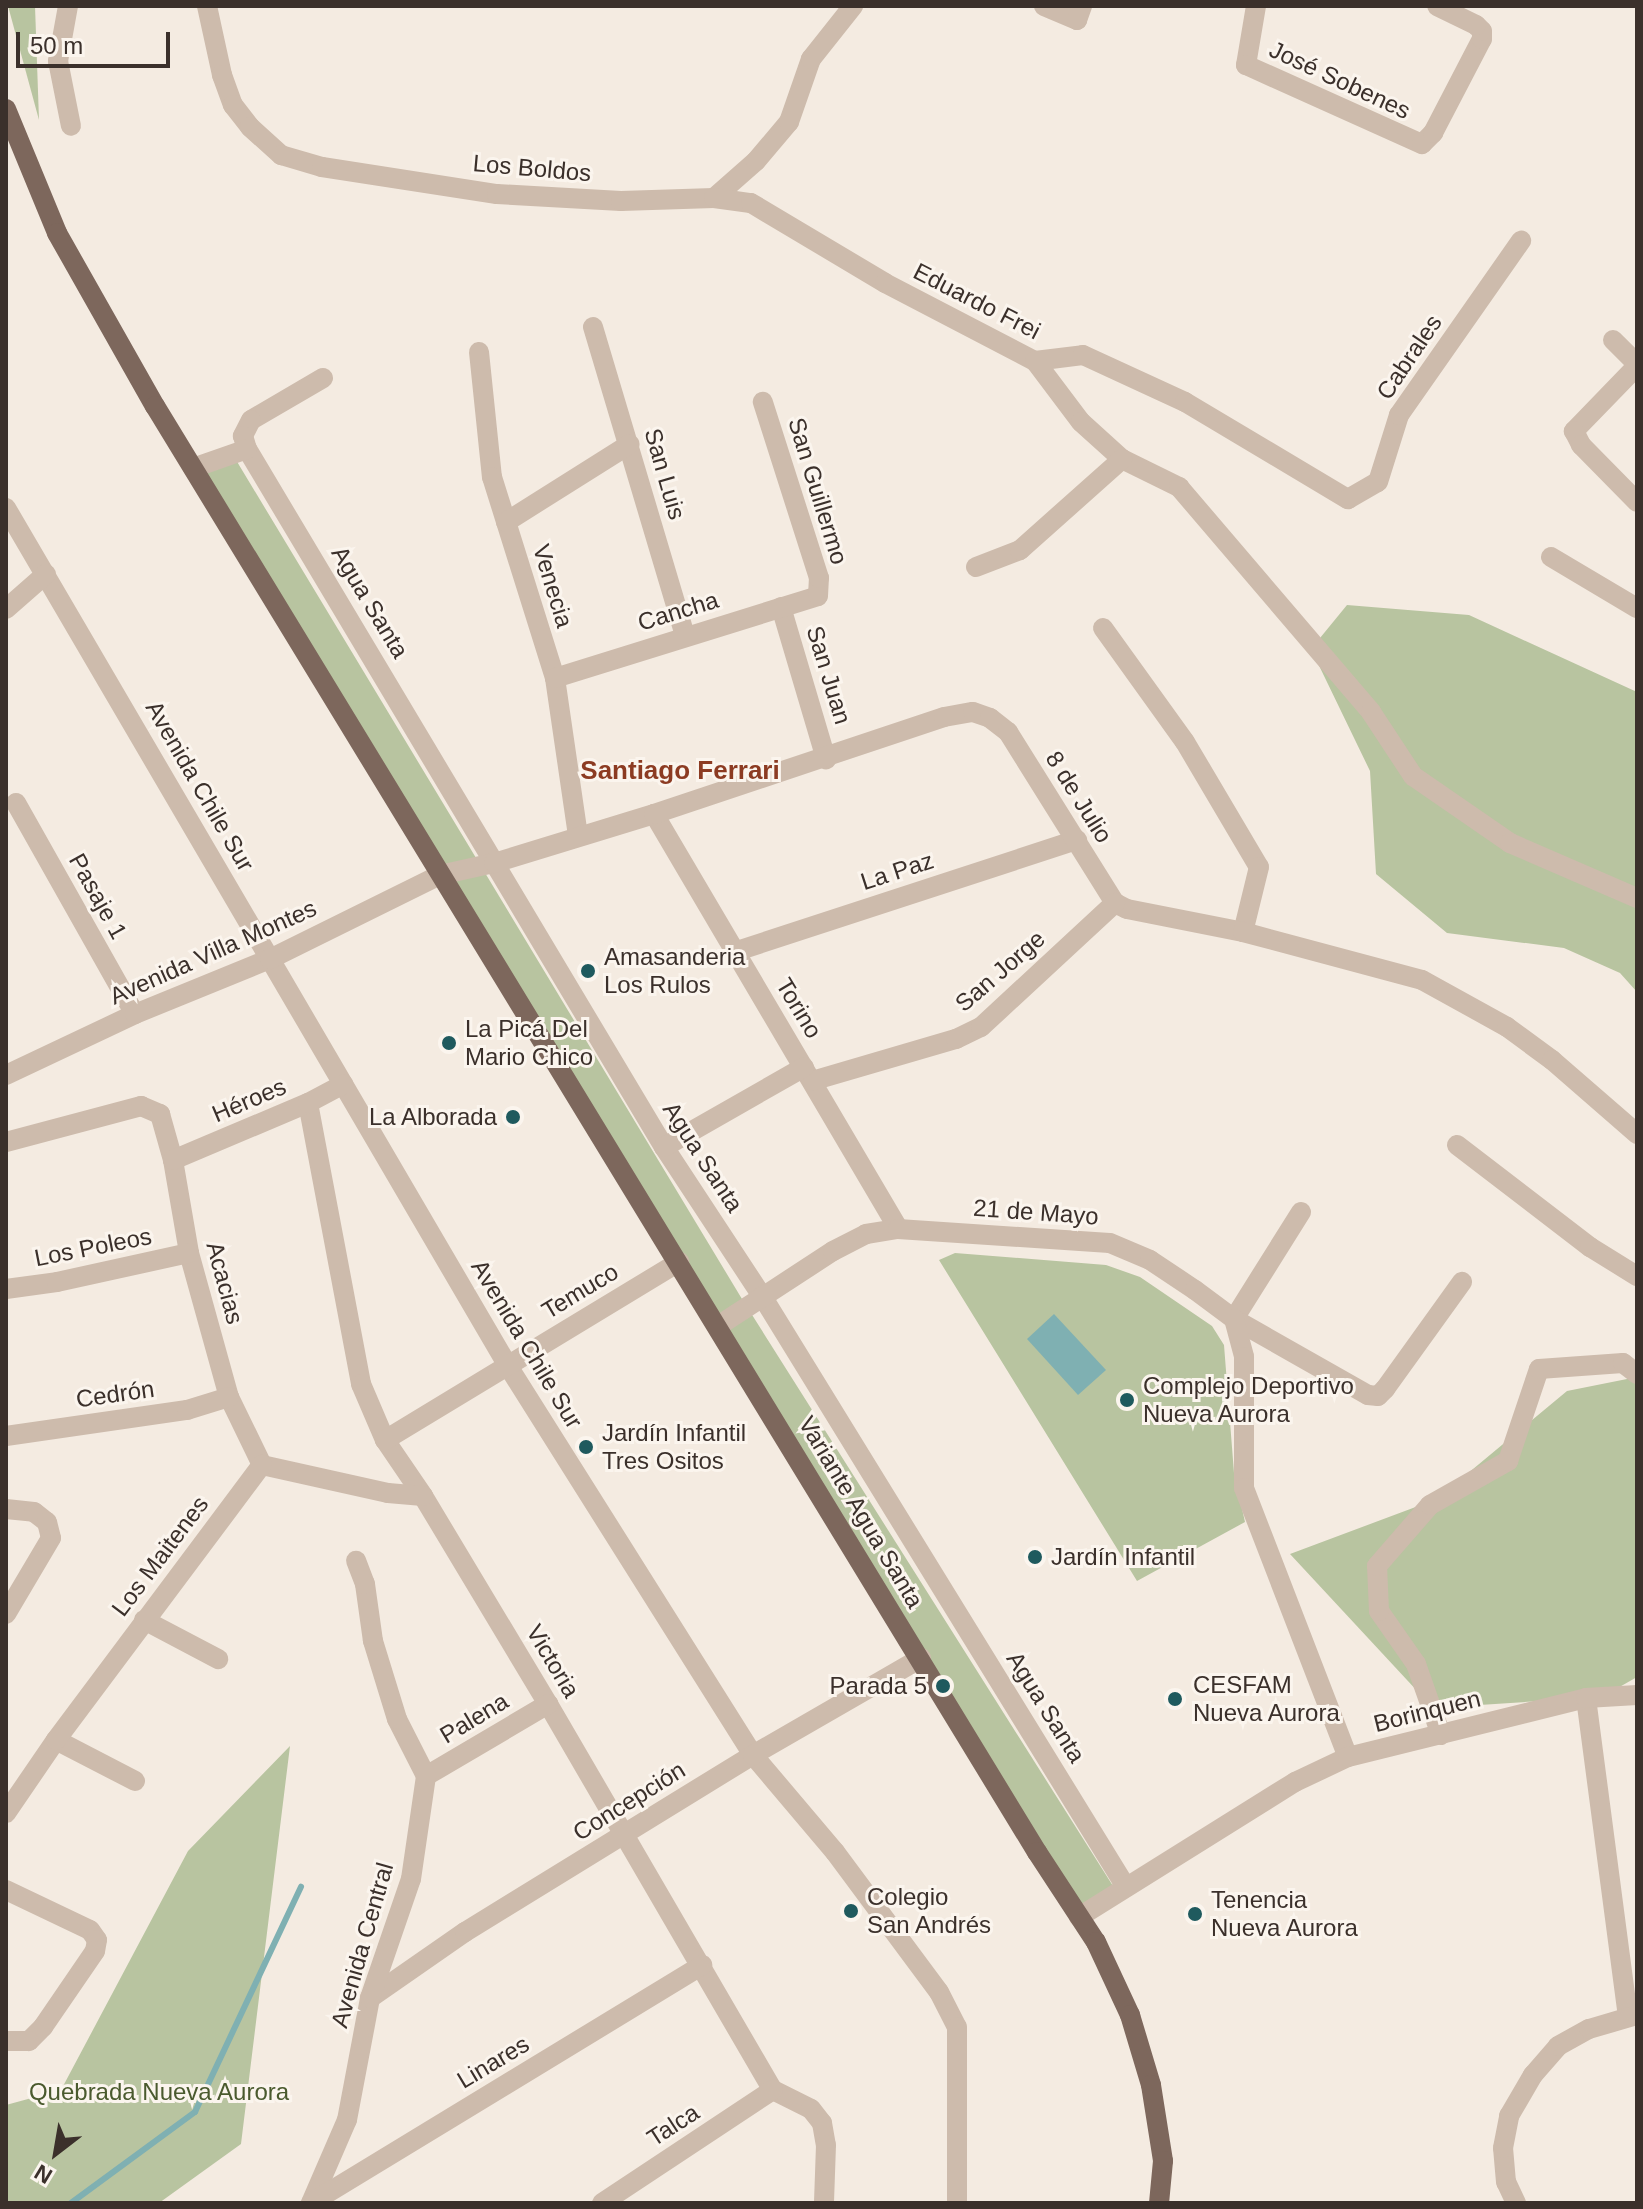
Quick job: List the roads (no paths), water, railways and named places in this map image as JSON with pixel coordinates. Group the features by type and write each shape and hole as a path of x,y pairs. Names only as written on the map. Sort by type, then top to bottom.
{"main road":[{"path":"6,109 57,233 193,468 440,875"},
{"name":"Variante Agua Santa","path":"440,875 1096,1942 1130,2015 1151,2085 1163,2161 1159,2203"}],"street":[{"path":"68,6 58,61 71,126"},
{"name":"Los Boldos","path":"207,6 222,75 233,105 250,127 281,155 322,167 497,194 621,201 714,198"},
{"path":"714,198 756,161 789,122 811,59 853,6"},
{"path":"1044,6 1077,20 1082,6"},
{"name":"José Sobenes","path":"1256,6 1246,65 1422,144 1433,133 1482,39 1482,31 1476,25 1437,6"},
{"name":"Eduardo Frei","path":"714,198 751,203 885,283 1035,361 1083,355 1185,402 1348,499"},
{"name":"Cabrales","path":"1348,499 1378,482 1399,415 1521,241"},
{"name":"San Luis","path":"593,327 685,635"},
{"path":"1613,340 1637,365 1574,431 1581,445 1637,502"},
{"name":"Venecia","path":"479,352 490,462 555,678 578,836"},
{"path":"1035,361 1081,422 1122,459 1179,487 1371,712 1413,776 1510,843 1637,898"},
{"path":"193,468 247,449 243,436 251,420 323,378"},
{"name":"San Guillermo","path":"763,402 819,578 818,596"},
{"path":"506,522 630,444"},
{"name":"Agua Santa","path":"247,449 664,1147 762,1296 1126,1887"},
{"path":"976,567 1020,550 1122,459"},
{"name":"Avenida Chile Sur","path":"6,508 508,1366 753,1755 835,1852 939,1992 957,2027 957,2203"},
{"path":"1551,557 1637,608"},
{"path":"6,609 46,574"},
{"name":"Cancha","path":"555,678 818,596"},
{"name":"San Juan","path":"781,607 826,759"},
{"path":"1103,628 1185,742 1259,867 1243,932"},
{"name":"8 de Julio","path":"440,875 494,863 826,759 944,717 973,712 990,718 1008,732 1115,903"},
{"name":"Pasaje 1","path":"16,803 135,1014"},
{"name":"Torino","path":"654,814 898,1229"},
{"name":"La Paz","path":"734,952 1077,840"},
{"name":"Avenida Villa Montes","path":"7,1073 135,1014 270,959 440,875"},
{"path":"1115,903 1147,914 1243,932 1422,980 1507,1027 1552,1060 1637,1134"},
{"name":"San Jorge","path":"664,1147 808,1074 956,1039 981,1027 1115,903"},
{"name":"Héroes","path":"173,1160 308,1103 343,1084"},
{"name":"Victoria","path":"308,1103 361,1384 385,1440 423,1496 548,1704 773,2090"},
{"name":"Acacias","path":"6,1142 141,1106 156,1110 163,1119 189,1253 229,1397 262,1465"},
{"path":"1457,1145 1590,1247 1637,1276"},
{"path":"1301,1212 1234,1319 1244,1357 1244,1488 1348,1757"},
{"name":"21 de Mayo","path":"718,1326 866,1234 898,1229 1110,1243 1150,1260 1234,1319 1368,1395 1378,1396 1462,1282"},
{"name":"Los Poleos","path":"6,1289 57,1282 189,1253"},
{"name":"Temuco","path":"385,1440 679,1262"},
{"path":"1441,1735 1416,1664 1379,1611 1377,1566 1430,1505 1508,1461 1539,1369 1623,1363 1637,1374"},
{"name":"Cedrón","path":"6,1436 187,1410 229,1397"},
{"path":"262,1465 388,1493 423,1496"},
{"name":"Los Maitenes","path":"6,1813 144,1620 262,1465"},
{"path":"6,1509 34,1512 47,1522 51,1538 6,1614"},
{"path":"356,1561 365,1584 373,1641 397,1719 426,1776"},
{"path":"144,1620 218,1659"},
{"name":"Concepción","path":"370,1998 465,1932 622,1835 921,1658"},
{"name":"Borinquen","path":"1079,1917 1295,1782 1348,1757 1586,1698 1637,1695"},
{"path":"1516,2203 1506,2182 1503,2148 1509,2116 1533,2075 1558,2046 1589,2029 1633,2016 1586,1698"},
{"name":"Palena","path":"426,1776 548,1704"},
{"path":"56,1740 135,1781"},
{"name":"Avenida Central","path":"311,2203 347,2120 370,1998 411,1879 426,1776"},
{"path":"6,1890 90,1930 97,1940 95,1951 43,2027 29,2041 6,2041"},
{"name":"Linares","path":"311,2203 702,1965"},
{"path":"773,2090 811,2109 822,2123 826,2145 824,2203"},
{"name":"Talca","path":"602,2203 773,2090"}],"water":[{"path":"1054,1314 1106,1370 1078,1395 1027,1339"}],"waterway":[{"path":"71,2203 195,2112 301,1887"}],"place":[{"name":"Amasanderia Los Rulos","path":"588,971"},
{"name":"La Picá Del Mario Chico","path":"449,1043"},
{"name":"La Alborada","path":"513,1117"},
{"name":"Complejo Deportivo Nueva Aurora","path":"1127,1400"},
{"name":"Jardín Infantil Tres Ositos","path":"586,1447"},
{"name":"Jardín Infantil","path":"1035,1557"},
{"name":"Parada 5","path":"943,1686"},
{"name":"CESFAM Nueva Aurora","path":"1175,1699"},
{"name":"Colegio San Andrés","path":"851,1911"},
{"name":"Tenencia Nueva Aurora","path":"1195,1914"}],"district":[{"name":"Santiago Ferrari","path":"680,771"}],"park label":[{"name":"Quebrada Nueva Aurora","path":"159,2092"}]}
